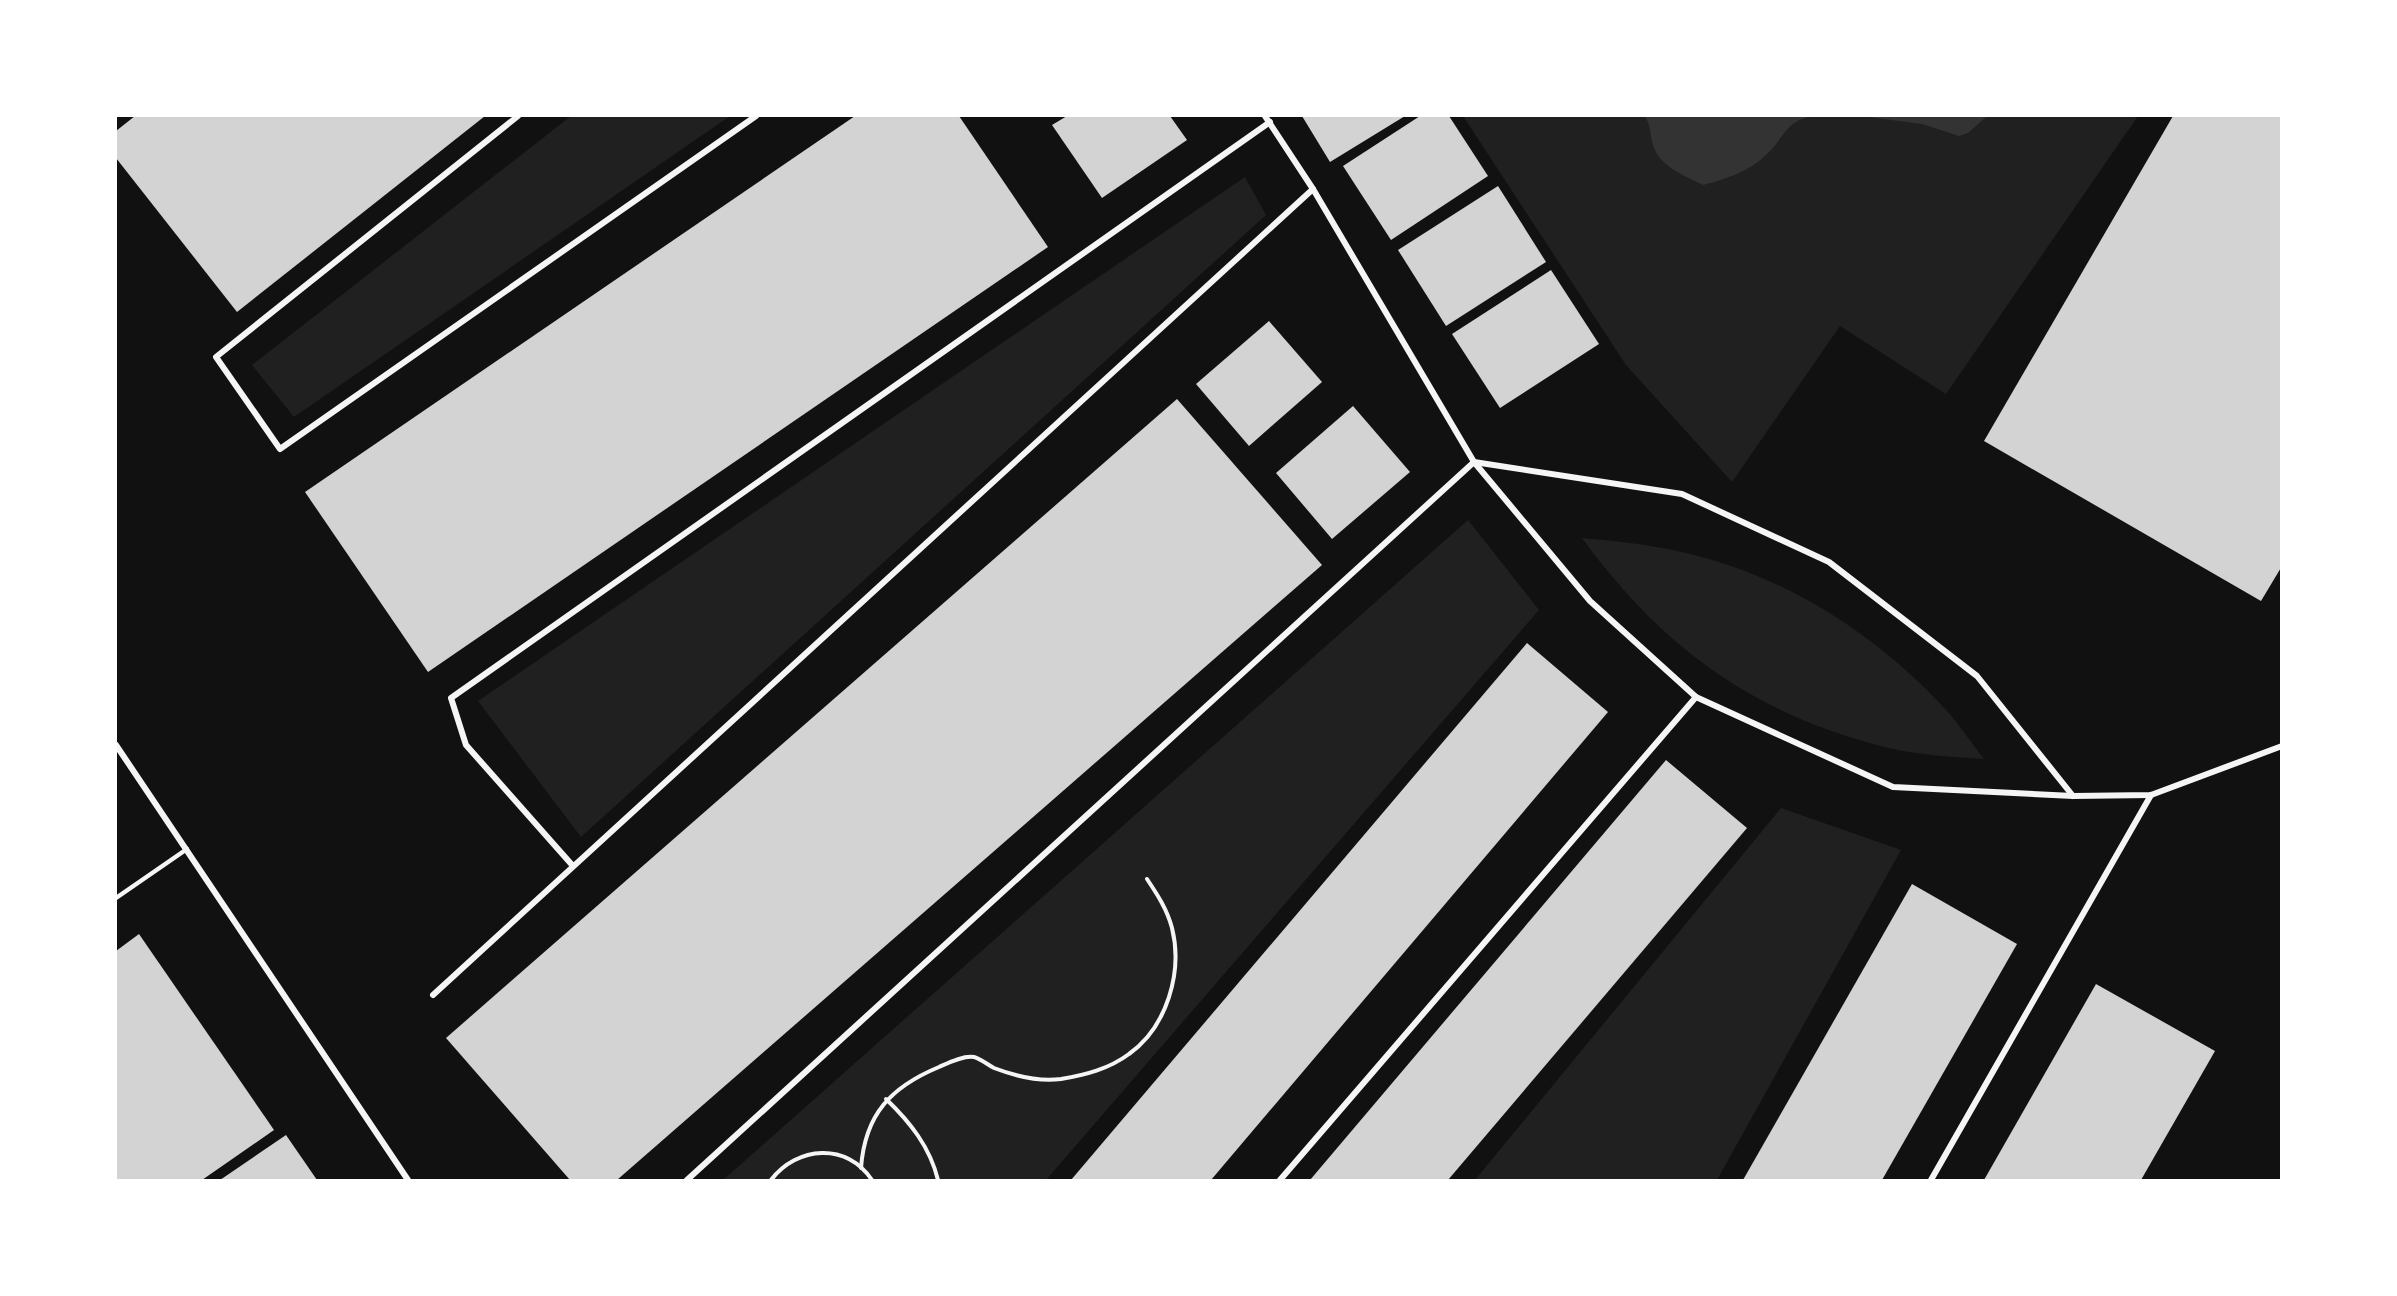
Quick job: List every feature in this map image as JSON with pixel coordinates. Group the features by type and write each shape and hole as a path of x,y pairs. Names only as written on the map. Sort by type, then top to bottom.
{"street":[{"path":"518,116 216,357 280,449 756,116"},
{"path":"1265,116 1313,189 1474,462 1590,601 1696,697 1893,787 2073,796 2151,795 2282,746"},
{"path":"573,866 466,745 451,698 1269,122"},
{"path":"433,995 1313,189"},
{"path":"1474,462 1682,494 1829,561 1977,676 2073,796"},
{"path":"687,1180 1474,462"},
{"path":"1280,1180 1696,697"},
{"path":"116,745 408,1180"},
{"path":"1931,1180 2151,795"}],"lane":[{"path":"116,898 187,849"}],"path":[{"path":"861,1168 862,1149 875,1114 886,1100 926,1072 949,1062 973,1057 1011,1074 1032,1079 1058,1079 1083,1075 1107,1067 1130,1054 1146,1039 1158,1022 1167,1002 1173,982 1176,954 1172,927 1162,902 1148,879"},
{"path":"886,1100 916,1132 934,1162 938,1180"},
{"path":"771,1180 796,1158 816,1153 836,1154 853,1161 872,1180"}],"shaded area":[{"path":"571,116 730,116 294,417 252,365"},
{"path":"1463,116 2138,116 1946,394 1840,326 1732,482 1626,365"},
{"path":"1645,116 1814,116 1797,121 1772,149 1752,166 1703,185 1675,171 1663,161 1654,148"},
{"path":"1861,116 1987,116 1968,133 1959,136 1922,124"},
{"path":"1245,177 1266,215 581,837 478,701"},
{"path":"1468,520 1539,610 1046,1180 723,1180"},
{"path":"1582,538 1677,551 1716,561 1754,574 1825,610 1890,657 1920,684 1948,712 1984,759 1924,754 1889,748 1841,734 1796,717 1754,696 1679,645 1613,578"},
{"path":"1781,808 1901,850 1717,1180 1475,1180"}],"building":[{"path":"135,116 485,116 237,312 116,158 116,131"},
{"path":"855,116 959,116 1048,247 428,672 305,492"},
{"path":"1067,116 1170,116 1187,140 1102,198 1052,125"},
{"path":"1302,116 1405,116 1330,162"},
{"path":"1420,116 1449,116 1488,176 1391,240 1343,166"},
{"path":"2173,116 2282,116 2282,566 2261,601 1984,441"},
{"path":"1498,186 1546,262 1446,326 1398,250"},
{"path":"1551,270 1599,344 1500,408 1452,334"},
{"path":"1269,321 1322,382 1249,446 1196,384"},
{"path":"1177,399 1322,565 617,1180 570,1180 446,1038"},
{"path":"1353,406 1410,472 1332,539 1276,473"},
{"path":"1527,643 1608,712 1211,1180 1071,1180"},
{"path":"1666,760 1747,828 1448,1180 1310,1180"},
{"path":"1912,884 2017,944 1882,1180 1743,1180"},
{"path":"139,934 274,1130 202,1180 116,1180 116,951"},
{"path":"2096,984 2215,1051 2141,1180 1984,1180"},
{"path":"286,1135 317,1180 220,1180"}]}
